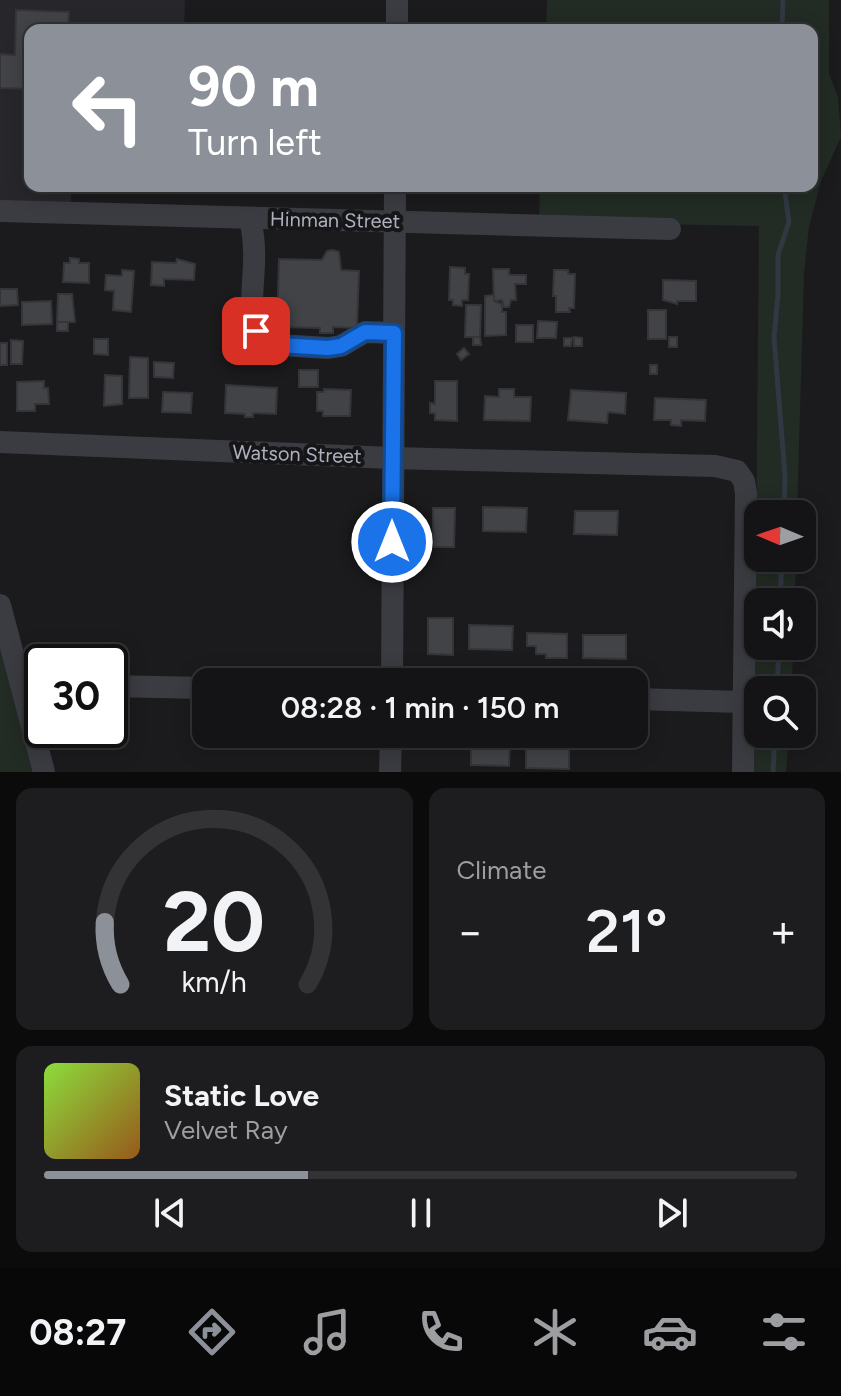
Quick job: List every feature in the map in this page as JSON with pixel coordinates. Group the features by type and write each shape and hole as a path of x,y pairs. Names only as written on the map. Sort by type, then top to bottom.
{"street":[{"path":"397,0 397,24"},
{"path":"392,668 395,192"},
{"name":"Hinman Street","path":"0,211 670,229"},
{"path":"250,218 255,251 253,317 258,339 263,344 328,348 341,346 365,332 394,333"},
{"name":"Watson Street","path":"0,442 392,458 715,466 737,471 744,481 746,493 743,702"},
{"path":"0,605 24,666"},
{"path":"128,686 192,688"},
{"path":"648,699 743,702 743,772"},
{"path":"40,748 44,772"},
{"path":"390,772 391,748"}],"shaded area":[{"path":"0,0 185,0 184,24 24,24 24,192 71,192 71,210 0,208"},
{"path":"547,0 829,0 829,74 838,97 841,137 821,181 809,227 804,273 797,500 756,500 759,226 539,222 540,192 818,192 818,24 546,24"},
{"path":"756,572 796,572 795,588 756,588"},
{"path":"0,605 24,696 24,748 38,748 44,772 0,772"},
{"path":"755,660 793,660 792,676 755,676"},
{"path":"754,748 788,748 786,772 754,772"}],"building":[{"path":"16,10 69,12 68,24 24,24 24,89 0,88 0,54 15,55"},
{"path":"327,251 339,252 341,270 359,271 357,328 333,327 333,333 320,333 320,328 277,327 279,259 322,260"},
{"path":"70,258 79,259 79,263 89,263 89,283 63,282 64,263 70,263"},
{"path":"177,259 195,264 194,280 164,279 164,286 151,285 152,262 176,263"},
{"path":"450,267 465,268 465,274 469,274 468,300 462,300 462,306 453,305 453,300 449,300"},
{"path":"493,269 509,269 509,275 526,275 526,284 515,284 516,300 511,300 509,307 504,307 502,300 494,301"},
{"path":"122,270 134,271 131,312 113,310 114,291 105,290 106,275 122,276"},
{"path":"554,270 568,270 568,274 575,274 574,308 569,308 570,312 556,312"},
{"path":"663,280 696,281 696,301 677,301 677,304 663,300"},
{"path":"0,289 17,289 18,305 0,306"},
{"path":"58,294 72,294 75,322 57,322"},
{"path":"494,295 494,301 502,304 502,312 506,312 506,335 485,336 485,296"},
{"path":"51,301 52,324 22,325 22,302"},
{"path":"466,305 481,305 480,337 465,337"},
{"path":"648,310 666,310 666,339 648,339"},
{"path":"538,321 557,322 556,338 537,338"},
{"path":"57,322 68,322 68,331 57,331"},
{"path":"516,325 533,325 533,342 516,342"},
{"path":"473,337 480,337 481,345 473,345"},
{"path":"574,337 582,338 582,346 574,346"},
{"path":"669,337 677,337 677,347 669,347"},
{"path":"564,338 572,338 571,346 564,346"},
{"path":"94,339 108,339 108,355 94,354"},
{"path":"11,340 23,341 22,364 11,364"},
{"path":"0,343 7,343 7,365 0,365"},
{"path":"464,348 469,354 461,360 457,354"},
{"path":"130,357 148,358 148,398 129,398"},
{"path":"154,362 174,363 173,378 154,377"},
{"path":"650,365 657,365 657,374 650,374"},
{"path":"299,370 318,370 318,387 299,387"},
{"path":"105,375 122,376 122,404 104,406"},
{"path":"44,381 44,388 48,388 49,404 35,404 35,411 17,411 17,382"},
{"path":"435,381 457,381 457,421 435,420 435,413 430,413 430,403 435,404"},
{"path":"226,385 277,388 276,414 253,413 253,417 245,417 245,414 225,413"},
{"path":"324,389 351,390 350,416 323,416 323,411 317,411 317,392 324,392"},
{"path":"499,389 514,389 514,397 531,397 530,421 484,420 485,396 499,397"},
{"path":"571,390 626,393 625,414 608,412 607,423 568,420"},
{"path":"163,392 192,393 191,413 162,412"},
{"path":"655,398 706,400 705,421 681,420 681,426 671,425 671,420 654,420"},
{"path":"483,507 527,508 526,532 483,531"},
{"path":"433,508 455,508 454,547 433,547"},
{"path":"575,511 618,511 617,535 574,534"},
{"path":"428,618 453,618 453,655 428,654"},
{"path":"469,625 513,626 512,650 469,649"},
{"path":"527,633 567,634 567,658 546,658 546,654 536,654 536,646 527,646"},
{"path":"583,635 626,635 626,659 583,658"},
{"path":"471,748 510,748 509,766 471,765"},
{"path":"526,748 569,748 569,769 526,768"}],"waterway":[{"path":"782,24 783,0"},
{"path":"784,500 774,337 778,255 789,222 785,192"},
{"path":"781,572 781,588"},
{"path":"778,660 778,676"},
{"path":"773,772 774,748"}],"route":[{"path":"256,331 263,344 328,348 341,346 365,332 394,333 392,542"}]}
